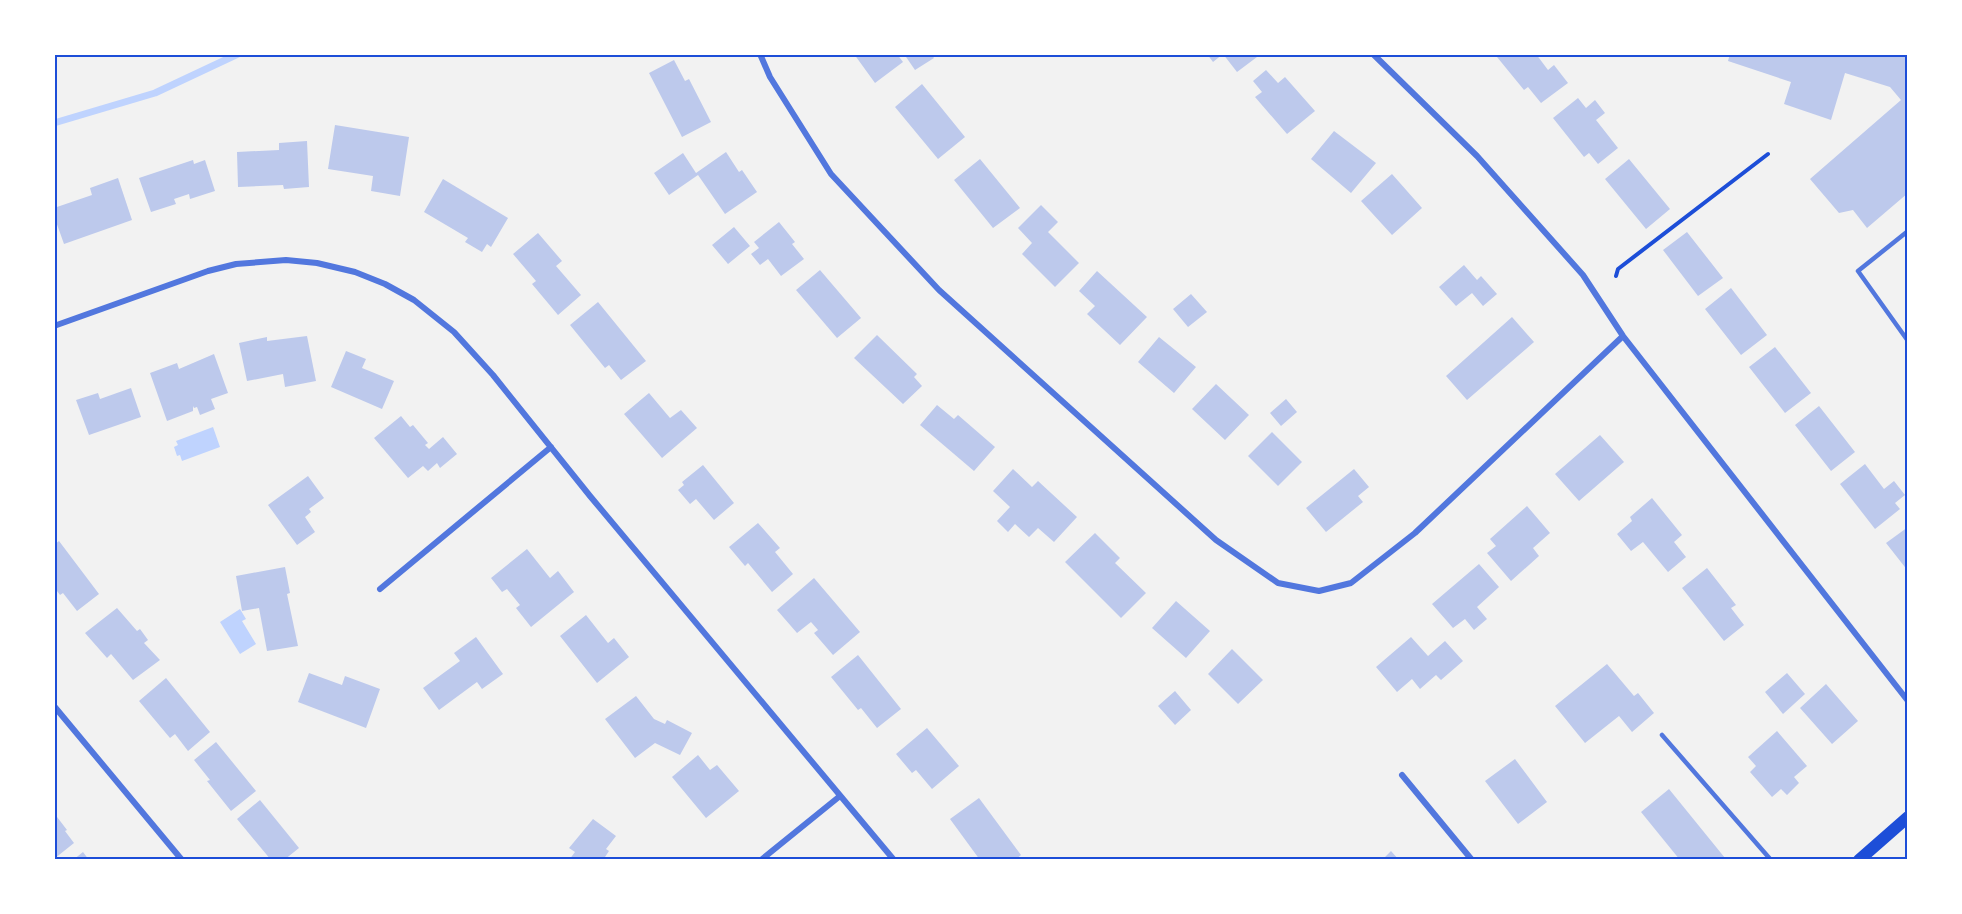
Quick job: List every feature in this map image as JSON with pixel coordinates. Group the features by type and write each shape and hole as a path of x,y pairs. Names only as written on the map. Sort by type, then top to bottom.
{"main road":[{"path":"1859,860 1908,817"}],"street":[{"path":"760,54 770,77 831,174 939,290 1216,540 1278,583 1318,591 1351,583 1415,533 1623,336"},
{"path":"1372,54 1492,173 1583,275 1623,336 1908,701"},
{"path":"54,326 208,271 236,264 297,260 355,272 385,284 414,300 454,332 493,375 894,860"},
{"path":"380,589 551,447"},
{"path":"54,706 182,860"},
{"path":"1402,775 1472,860"},
{"path":"761,860 840,796"}],"lane":[{"path":"1908,231 1858,271 1908,341"},
{"path":"1662,735 1771,860"}],"path":[{"path":"1616,276 1618,269 1768,154"}],"water":[{"path":"213,427 220,447 182,461 180,455 177,456 174,447 178,445 176,441"},
{"path":"240,609 246,619 242,621 256,644 240,654 220,622"}],"building":[{"path":"854,54 897,54 903,62 875,83"},
{"path":"904,54 931,54 934,58 915,70"},
{"path":"1207,54 1223,54 1213,62"},
{"path":"1223,54 1261,54 1237,72"},
{"path":"1501,54 1536,54 1548,70 1554,65 1568,83 1541,103 1528,87 1524,90 1497,57"},
{"path":"1730,54 1908,54 1908,193 1867,228 1853,210 1839,213 1810,179 1901,100 1890,87 1845,73 1831,120 1784,104 1791,82 1728,61"},
{"path":"674,60 685,81 689,79 711,122 682,137 649,73"},
{"path":"1266,70 1278,83 1285,77 1315,111 1287,134 1255,97 1262,92 1253,81"},
{"path":"922,84 965,137 938,159 895,107"},
{"path":"1578,98 1586,108 1595,100 1605,113 1596,120 1618,148 1598,164 1589,153 1584,157 1553,118"},
{"path":"335,125 409,137 400,196 371,191 373,176 328,169"},
{"path":"1334,131 1376,163 1351,193 1311,159"},
{"path":"307,141 309,187 284,189 283,185 238,187 237,152 279,150 279,143"},
{"path":"726,152 739,172 742,170 757,192 725,214 698,175 669,195 654,173 683,153 696,173"},
{"path":"980,159 1020,208 993,228 954,180"},
{"path":"1629,159 1670,209 1646,229 1605,179"},
{"path":"193,160 194,164 205,160 215,191 190,199 189,194 174,199 176,204 151,212 139,178"},
{"path":"1392,174 1422,208 1392,235 1361,201"},
{"path":"118,178 132,220 64,244 54,216 54,208 92,195 90,188"},
{"path":"443,179 508,218 491,247 487,244 482,252 465,242 468,238 424,212"},
{"path":"1041,205 1058,222 1048,232 1079,263 1055,287 1022,254 1032,243 1018,228"},
{"path":"779,222 795,242 792,244 804,259 781,276 768,259 760,265 751,254 759,248 754,242"},
{"path":"734,227 750,246 728,264 712,245"},
{"path":"1687,232 1723,278 1698,296 1663,250"},
{"path":"538,233 562,261 556,266 581,295 558,315 532,284 536,281 513,254"},
{"path":"1464,265 1477,280 1481,276 1497,294 1483,306 1472,293 1456,306 1439,287"},
{"path":"820,270 861,318 837,338 796,290"},
{"path":"1097,271 1147,317 1120,345 1087,314 1095,306 1079,291"},
{"path":"1731,288 1767,335 1741,355 1705,309"},
{"path":"1191,294 1207,312 1188,327 1173,309"},
{"path":"598,302 646,361 621,380 609,365 605,368 570,325"},
{"path":"1512,317 1534,342 1467,400 1446,376"},
{"path":"877,335 917,374 914,377 922,386 903,404 854,358"},
{"path":"307,336 316,381 285,387 283,374 247,381 239,343 267,337 267,341"},
{"path":"1159,337 1196,367 1174,393 1138,362"},
{"path":"1775,347 1811,393 1785,413 1749,367"},
{"path":"346,351 366,359 362,368 394,381 382,409 331,387"},
{"path":"214,354 228,393 211,399 215,409 200,415 197,407 193,406 193,411 167,421 150,373 177,363 179,369"},
{"path":"1216,384 1249,415 1225,440 1192,409"},
{"path":"131,388 141,417 89,435 76,400 98,393 100,399"},
{"path":"649,393 670,418 681,410 697,428 662,458 624,414"},
{"path":"1286,399 1297,412 1281,426 1270,413"},
{"path":"937,405 954,419 958,415 995,447 974,471 920,425"},
{"path":"1819,406 1855,452 1831,471 1795,425"},
{"path":"401,416 410,427 413,425 428,443 425,445 429,449 443,437 457,454 440,468 437,463 428,471 423,466 408,478 374,438"},
{"path":"1272,432 1302,462 1278,486 1248,456"},
{"path":"1600,435 1624,462 1579,501 1555,474"},
{"path":"1865,464 1884,489 1894,481 1905,495 1895,503 1900,509 1875,529 1840,484"},
{"path":"703,465 734,503 714,520 696,499 690,504 678,490 684,485 682,482"},
{"path":"1013,469 1032,487 1038,481 1077,517 1054,542 1038,528 1029,537 1015,524 1008,532 997,521 1010,507 993,491"},
{"path":"1354,469 1369,487 1358,496 1363,502 1326,532 1306,508"},
{"path":"308,476 324,498 309,509 311,512 305,517 315,532 297,545 268,505"},
{"path":"1652,498 1682,535 1674,542 1686,557 1668,572 1643,542 1631,551 1617,534 1632,521 1630,517"},
{"path":"1527,506 1550,533 1533,548 1539,556 1511,581 1487,553 1496,546 1490,539"},
{"path":"758,523 780,548 775,552 793,574 772,592 748,563 745,566 729,547"},
{"path":"1908,527 1908,571 1886,543"},
{"path":"1095,533 1120,558 1115,563 1146,593 1121,618 1065,562"},
{"path":"59,541 99,594 77,611 63,593 60,595 54,587 54,545"},
{"path":"527,549 550,578 558,571 574,592 531,627 516,608 520,605 507,589 502,592 491,578"},
{"path":"1479,564 1499,587 1477,607 1487,619 1474,630 1465,619 1453,628 1432,604"},
{"path":"285,567 290,593 287,594 298,646 267,651 259,608 242,611 236,576"},
{"path":"1707,568 1736,605 1731,608 1744,625 1724,641 1682,588"},
{"path":"814,578 860,632 833,655 814,633 818,630 811,622 797,633 777,610"},
{"path":"1176,601 1210,631 1186,658 1152,628"},
{"path":"117,608 137,631 140,629 148,640 144,643 160,660 133,680 111,654 107,658 85,633"},
{"path":"586,615 608,643 614,638 629,657 597,683 560,636"},
{"path":"476,637 503,674 482,689 477,682 439,710 423,688 460,661 454,653"},
{"path":"1411,637 1428,656 1445,641 1463,661 1441,680 1436,675 1420,689 1412,679 1397,692 1376,667"},
{"path":"1232,649 1263,680 1238,704 1208,674"},
{"path":"858,655 901,709 877,728 861,708 858,710 831,677"},
{"path":"1607,664 1634,696 1638,693 1654,713 1632,732 1619,716 1585,743 1555,706"},
{"path":"309,673 342,685 345,676 380,689 366,728 298,702"},
{"path":"1787,673 1805,694 1783,714 1765,692"},
{"path":"166,678 210,732 188,751 175,734 170,738 139,701"},
{"path":"1826,684 1858,721 1832,744 1800,708"},
{"path":"1175,691 1191,710 1175,725 1158,706"},
{"path":"636,696 654,719 665,724 667,720 692,733 680,755 655,743 635,758 605,719"},
{"path":"927,728 959,766 932,789 916,770 912,773 896,754"},
{"path":"1777,731 1807,766 1794,777 1799,783 1787,795 1781,789 1772,797 1750,772 1756,766 1748,757"},
{"path":"216,742 256,791 231,811 207,781 210,780 194,760"},
{"path":"698,755 710,770 717,765 739,791 706,818 672,777"},
{"path":"1515,759 1547,802 1518,824 1485,781"},
{"path":"1669,789 1725,858 1722,860 1680,860 1641,812"},
{"path":"979,798 1021,855 1015,860 980,860 950,819"},
{"path":"260,800 299,848 284,860 271,860 237,819"},
{"path":"54,813 74,843 54,859"},
{"path":"593,819 616,836 606,849 609,851 603,860 569,860 575,852 569,848"},
{"path":"1391,851 1399,860 1382,860"},
{"path":"83,852 89,860 73,860"}],"waterway":[{"path":"54,123 155,93 238,54"}]}
